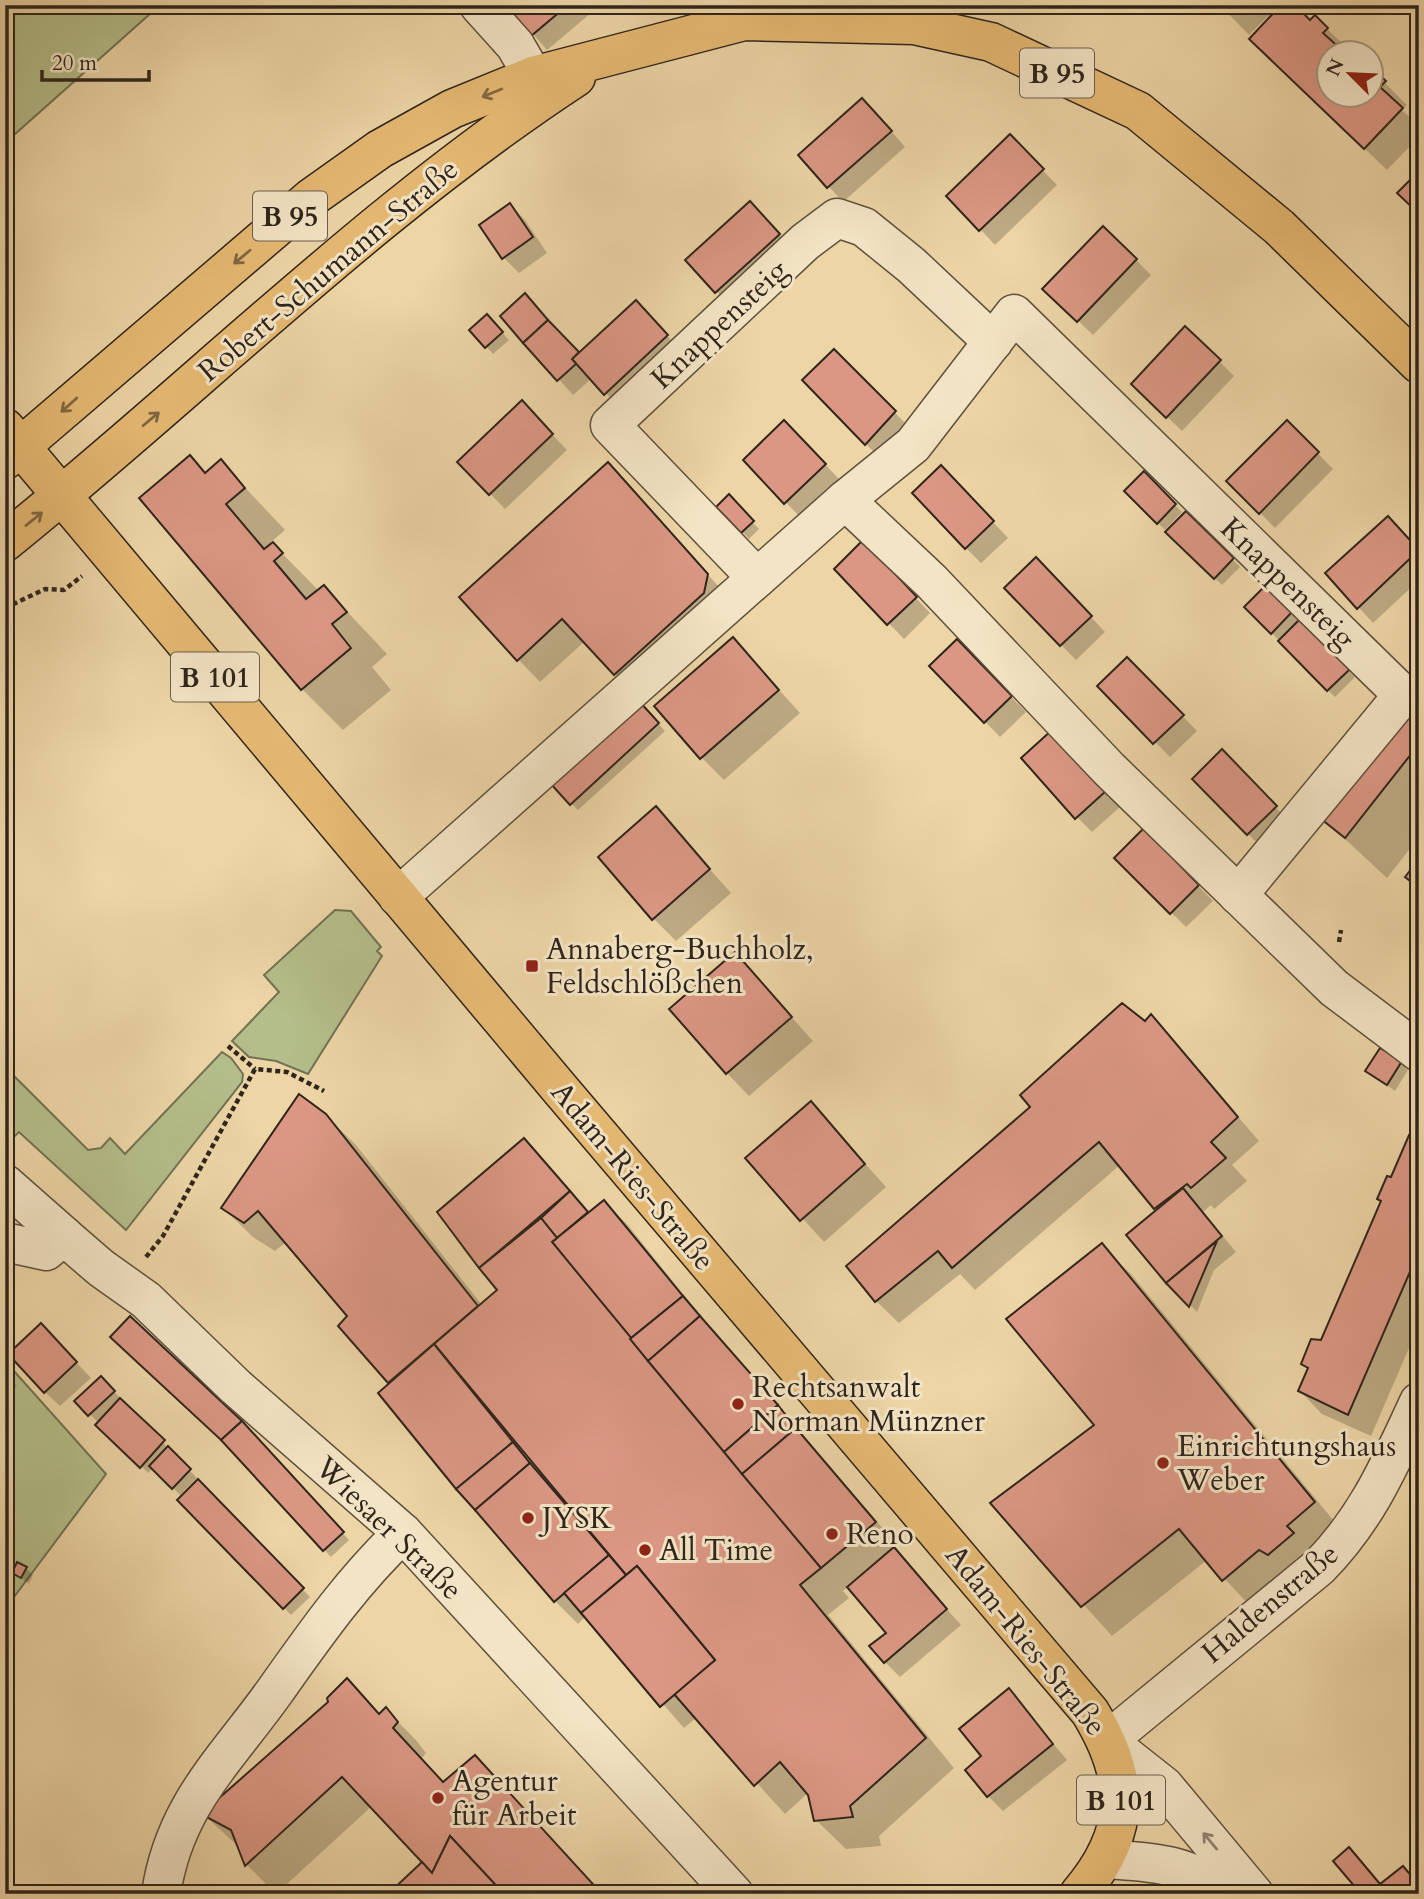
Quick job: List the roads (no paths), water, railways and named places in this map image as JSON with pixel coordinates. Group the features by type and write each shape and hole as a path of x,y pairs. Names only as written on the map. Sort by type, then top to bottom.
{"main road":[{"name":"Robert-Schumann-Straße","path":"11,445 321,191 380,149 452,109 533,76 604,59 743,13 914,25 992,42 1138,111 1279,227 1419,364"},
{"name":"Robert-Schumann-Straße","path":"62,496 392,213 514,118 604,59"},
{"name":"Adam-Ries-Straße","path":"11,445 62,496 110,552 881,1469 1060,1673 1107,1741"},
{"name":"B 95","path":"5,542 62,496"},
{"name":"B 101","path":"1079,1894 1105,1859 1121,1811 1117,1768 1107,1741"}],"street":[{"path":"479,5 515,45 533,76"},
{"name":"Knappensteig","path":"757,578 610,425 805,243 837,218 864,227 911,265 993,342"},
{"name":"Knappensteig","path":"398,897 845,500 913,445 1014,314 1403,695 1238,895"},
{"path":"845,500 932,582 1109,769 1334,988 1419,1052"},
{"name":"Wiesaer Straße","path":"5,1184 64,1236 146,1300 236,1387 403,1533 734,1894"},
{"path":"5,1242 46,1251 64,1236"},
{"name":"Haldenstraße","path":"1107,1741 1319,1567 1343,1542 1374,1498 1419,1402"},
{"path":"161,1894 166,1864 198,1790 274,1693 314,1634 382,1553 403,1533"},
{"name":"Adam-Ries-Straße","path":"1107,1741 1164,1786 1254,1894"},
{"path":"1105,1859 1179,1869 1214,1887 1220,1894"}],"place":[{"name":"Annaberg-Buchholz, Feldschlößchen","path":"532,966"},
{"name":"Rechtsanwalt Norman Münzner","path":"738,1404"},
{"name":"Einrichtungshaus Weber","path":"1163,1463"},
{"name":"JYSK","path":"528,1518"},
{"name":"Reno","path":"832,1534"},
{"name":"All Time","path":"645,1550"},
{"name":"Agentur für Arbeit","path":"438,1798"}]}
